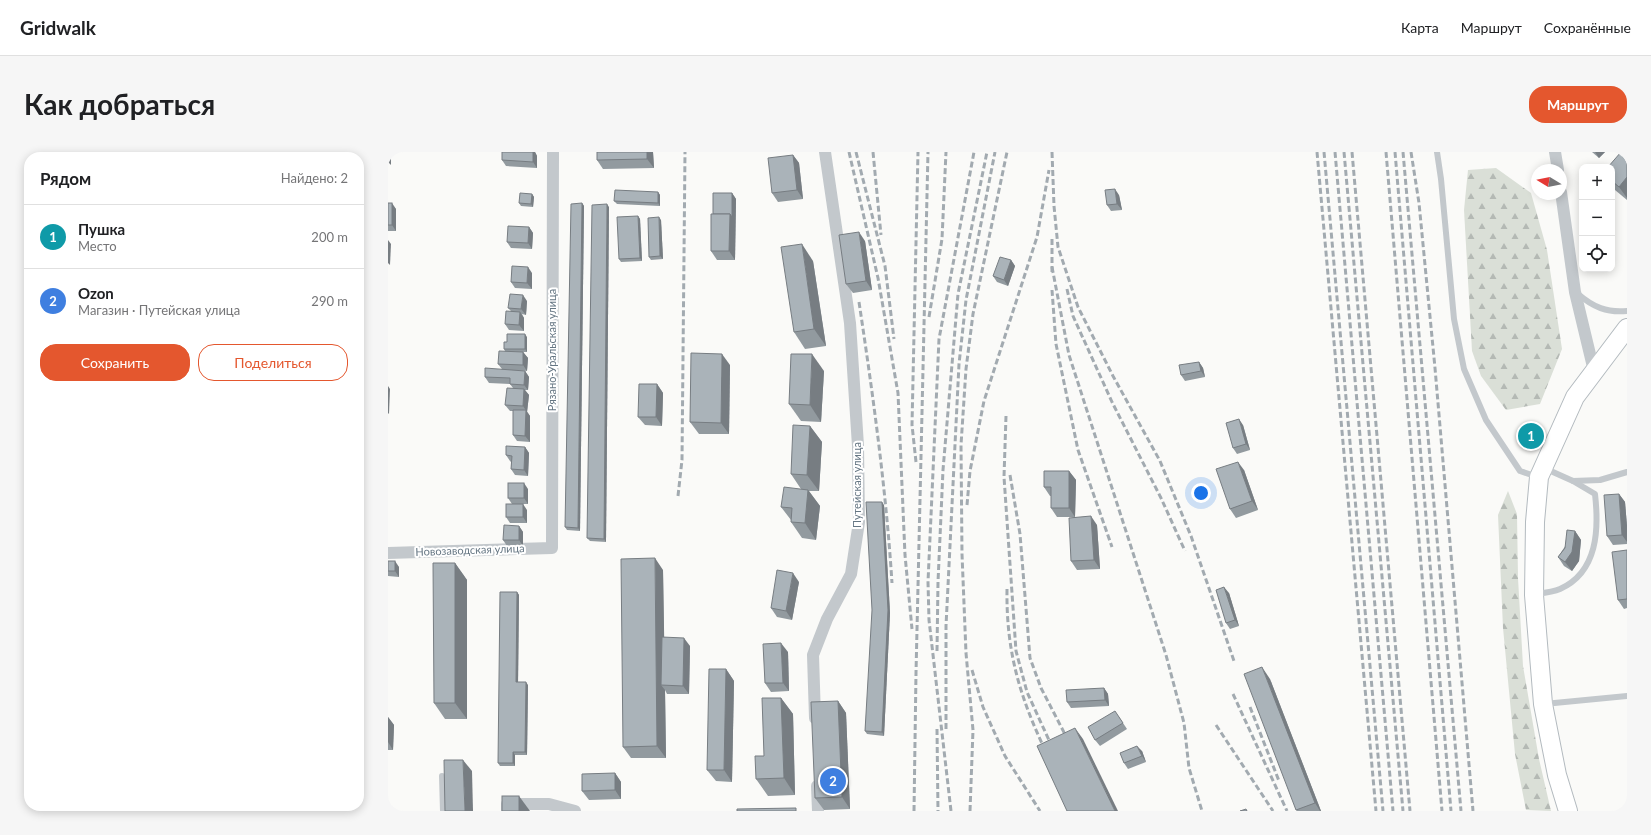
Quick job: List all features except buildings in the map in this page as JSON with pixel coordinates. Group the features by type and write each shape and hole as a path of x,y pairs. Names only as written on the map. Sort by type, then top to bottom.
{"main road":[{"path":"1568,811 1557,775 1543,704 1534,595 1535,522 1541,472 1575,397 1627,328"}],"street":[{"name":"Рязано-Уральская улица","path":"552,548 553,152"},
{"name":"Путейская улица","path":"815,733 813,655 827,619 851,574 859,522 858,446 850,323 825,152"},
{"path":"1555,152 1557,164"},
{"path":"1562,200 1575,292 1594,371"},
{"name":"Новозаводская улица","path":"388,553 552,548"},
{"path":"816,772 818,811"},
{"path":"507,807 549,804 575,811"}],"lane":[{"path":"1437,152 1442,179 1454,319 1464,369 1486,420 1520,471 1541,472 1572,481 1595,494 1598,521 1592,556 1578,578 1560,589 1534,595"},
{"path":"1575,292 1590,305 1602,310 1627,311"},
{"path":"1572,481 1600,480 1627,472"},
{"path":"1543,704 1627,696"},
{"path":"442,776 443,811"}],"green space":[{"path":"1496,168 1531,193 1531,200 1533,200 1547,250 1562,349 1540,404 1506,410 1481,376 1472,351 1464,210 1468,170"},
{"path":"1508,491 1517,514 1518,578 1523,666 1539,759 1551,811 1526,810 1515,754 1503,628 1498,515"}],"railway":[{"path":"678,496 682,460 685,152"},
{"path":"849,152 878,278 898,393 905,555 912,629"},
{"path":"856,152 885,266 894,339"},
{"path":"873,152 881,235"},
{"path":"916,462 912,425 918,152"},
{"path":"914,811 928,152"},
{"path":"929,317 942,239 946,152"},
{"path":"951,811 929,620 928,582 939,339 974,152"},
{"path":"937,651 938,582 943,470 958,294 987,152"},
{"path":"946,729 946,626 959,364 966,300 995,152"},
{"path":"970,811 973,730 966,653 962,554 961,445 966,369 973,314 1007,152"},
{"path":"1052,152 1054,206 1058,247 1078,307 1113,376 1160,461 1191,536 1234,661"},
{"path":"1317,152 1376,811"},
{"path":"1324,152 1383,811"},
{"path":"1335,152 1393,811"},
{"path":"1344,152 1403,811"},
{"path":"1352,152 1410,811"},
{"path":"1386,152 1442,811"},
{"path":"1395,152 1451,811"},
{"path":"1403,152 1461,811"},
{"path":"1411,152 1419,203 1435,368 1473,811"},
{"path":"967,505 970,471 984,401 1037,237 1049,170"},
{"path":"1052,236 1052,272"},
{"path":"1052,267 1069,355 1166,655 1184,723 1189,768 1202,811"},
{"path":"1067,289 1073,316 1112,402 1161,498 1185,551"},
{"path":"1052,290 1056,344 1078,450 1112,547"},
{"path":"859,302 878,442 892,583"},
{"path":"1006,416 1004,477 1016,651 1027,692 1053,749"},
{"path":"1010,475 1020,534 1030,658 1041,688 1069,742"},
{"path":"1007,589 1009,633 1016,674 1029,713 1047,754"},
{"path":"972,670 983,707 1005,756 1040,811"},
{"path":"1233,694 1287,811"},
{"path":"1250,707 1279,781"},
{"path":"1216,725 1273,811"},
{"path":"937,729 938,811"}],"place":[{"name":"Пушка","path":"1531,436"},
{"name":"Ozon","path":"833,781"}]}
